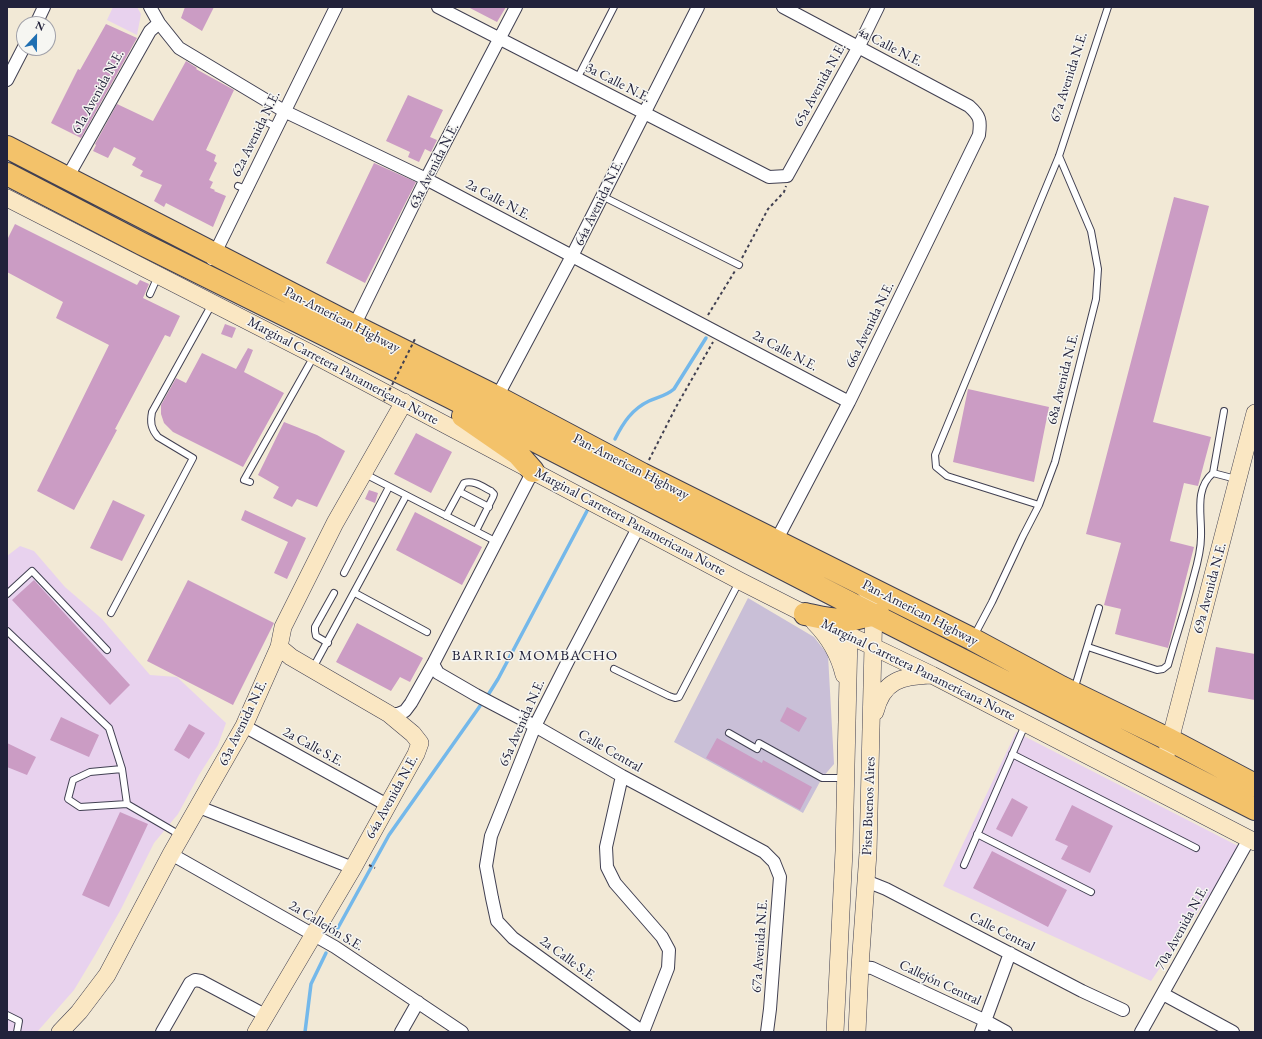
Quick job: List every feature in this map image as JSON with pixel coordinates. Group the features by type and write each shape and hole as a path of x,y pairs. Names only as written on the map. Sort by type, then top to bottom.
{"highway":[{"name":"Pan-American Highway","path":"7,147 354,326 497,397 635,470 972,639 1067,690 1170,740 1255,785"},
{"name":"Pan-American Highway","path":"7,174 204,275 450,397 1255,810"},
{"path":"450,397 462,416 518,454 533,472"},
{"path":"805,614 830,620 847,620 874,615 892,617 1000,671 1067,690"},
{"path":"849,635 856,625 874,615"}],"street":[{"name":"2a Calle N.E.","path":"150,7 159,23 179,48 284,111 426,179 849,402"},
{"name":"62a Avenida N.E.","path":"204,275 242,187 272,125 284,111 336,7"},
{"name":"3a Calle N.E.","path":"438,7 769,177 787,176"},
{"name":"63a Avenida N.E.","path":"354,326 426,179 516,7"},
{"name":"64a Avenida N.E.","path":"497,397 572,256 698,7"},
{"name":"4a Calle N.E.","path":"782,7 969,106 977,113 979,119"},
{"name":"65a Avenida N.E.","path":"787,176 858,48 878,7"},
{"name":"61a Avenida N.E.","path":"67,178 150,31 159,23"},
{"path":"7,80 19,56"},
{"name":"66a Avenida N.E.","path":"776,541 849,402 979,135 981,124 979,119"},
{"name":"Marginal Carretera Panamericana Norte","path":"7,198 404,402 740,581 932,675 1252,840"},
{"name":"63a Avenida N.E.","path":"60,1032 79,1012 107,975 181,835 199,807 244,726 280,647 284,628 300,593 335,523 404,402"},
{"name":"69a Avenida N.E.","path":"1164,763 1255,413"},
{"path":"280,647 291,657 312,670 389,714 398,714 405,710 411,703 433,664 533,472"},
{"name":"65a Avenida N.E.","path":"492,898 486,866 491,836 535,726 638,528"},
{"name":"Pista Buenos Aires","path":"857,1032 866,881 874,615 874,604 872,599 861,584"},
{"path":"805,614 828,638 834,647 848,691"},
{"name":"Pista Buenos Aires","path":"835,1032 844,851 849,635"},
{"name":"Calle Central","path":"433,664 438,673 622,776 764,852 774,862"},
{"path":"871,728 877,703 887,687 902,678 916,675 932,675"},
{"name":"64a Avenida N.E.","path":"256,1032 265,1016 319,937 361,866 388,806 416,754 420,743 413,734 389,714"},
{"name":"2a Calle S.E.","path":"244,726 388,806"},
{"path":"846,772 870,766"},
{"path":"622,776 606,847 607,867 616,883 662,937 668,950 668,968 643,1032"},
{"path":"199,807 361,866"},
{"name":"70a Avenida N.E.","path":"1141,1032 1252,840"},
{"name":"2a Callejón S.E.","path":"171,854 319,937 462,1032"},
{"name":"67a Avenida N.E.","path":"767,1032 780,877 774,862"},
{"name":"Calle Central","path":"866,881 886,889 1082,991 1123,1010"},
{"name":"2a Calle S.E.","path":"492,898 497,920 513,938 643,1032"},
{"path":"981,1032 984,1020 1010,953"},
{"name":"Callejón Central","path":"860,967 872,968 984,1020 1006,1032"},
{"path":"162,1032 190,983 195,980 201,980 265,1016"},
{"path":"1163,994 1233,1032"},
{"path":"401,1032 418,1002"}],"lane":[{"path":"577,79 614,7"},
{"name":"67a Avenida N.E.","path":"1039,505 947,476 936,467 934,455 1059,156 1108,7"},
{"name":"68a Avenida N.E.","path":"972,639 992,602 1039,505 1055,462 1096,299 1098,269 1091,231 1059,156"},
{"path":"602,196 739,264"},
{"path":"150,294 159,275"},
{"path":"111,613 193,458 158,437 153,432 150,420 152,412 212,303"},
{"path":"250,482 244,480 314,355"},
{"path":"1088,647 1157,670 1163,669 1168,665 1200,553 1200,500 1204,483 1213,473 1224,411"},
{"path":"364,473 497,542"},
{"path":"1213,473 1238,480"},
{"path":"446,516 464,483 469,481 473,482 491,491 494,494 493,497 476,531"},
{"path":"344,573 389,487"},
{"path":"460,492 489,507"},
{"path":"312,670 328,643 406,496"},
{"path":"7,594 32,571 107,650"},
{"path":"614,669 669,696 675,698 679,697 740,581"},
{"path":"328,643 316,636 314,631 334,593"},
{"path":"355,593 427,632"},
{"path":"1067,690 1088,647 1099,608"},
{"path":"7,631 109,728 122,769 127,804"},
{"path":"964,865 1026,723"},
{"path":"729,732 756,749 759,743 822,778 846,772"},
{"path":"1012,754 1196,848"},
{"path":"122,769 90,772 73,780 68,798 80,807 127,804 181,835"},
{"path":"977,834 1091,892"},
{"path":"7,1015 20,1021 17,1032"}],"path":[{"path":"651,456 676,407 739,264 768,209 784,192 787,176"},
{"path":"384,401 415,339"},
{"path":"361,866 375,868"}],"shaded area":[{"path":"113,7 137,7 141,14 137,35 107,20"},
{"path":"20,546 34,551 65,587 102,619 150,675 177,677 226,723 218,745 199,775 178,814 154,843 121,909 74,990 37,1032 7,1032 7,556"},
{"path":"748,598 814,637 828,655 834,764 822,778 803,813 674,742"},
{"path":"1016,732 1240,847 1236,856 1151,981 943,886"}],"building":[{"path":"185,7 214,7 202,31 181,18"},
{"path":"468,7 506,7 497,22"},
{"path":"106,24 137,38 81,138 51,123 78,69 80,70"},
{"path":"186,61 197,68 196,69 234,90 206,150 216,155 214,161 217,163 209,180 213,182 210,188 226,196 213,227 166,203 164,207 154,201 162,185 140,176 143,171 132,165 136,158 114,147 108,158 93,151 96,145 95,144 117,104 153,121"},
{"path":"408,95 443,110 430,137 437,140 431,152 425,149 419,162 408,157 410,152 386,141"},
{"path":"374,163 416,182 365,283 326,263"},
{"path":"1174,197 1209,206 1153,422 1211,437 1198,486 1184,483 1170,541 1194,547 1168,648 1115,634 1121,609 1104,605 1121,543 1086,534"},
{"path":"15,224 137,285 140,280 149,284 143,298 180,316 170,337 165,335 115,429 117,430 74,510 37,491 109,345 56,318 63,302 7,272 7,240"},
{"path":"225,324 236,328 232,338 221,334"},
{"path":"248,348 253,350 244,372 284,393 243,467 173,432 164,423 161,414 161,405 176,378 186,383 202,353 236,369"},
{"path":"968,389 1049,407 1034,482 953,462"},
{"path":"284,422 317,435 345,451 317,507 297,499 292,507 273,498 279,487 258,475"},
{"path":"416,433 452,452 431,493 394,474"},
{"path":"369,490 378,493 375,503 365,499"},
{"path":"113,500 145,515 122,561 90,548"},
{"path":"245,510 306,538 287,579 274,573 288,542 241,520"},
{"path":"415,512 482,547 462,585 396,550"},
{"path":"34,580 130,685 110,705 12,600"},
{"path":"188,580 274,623 233,705 147,661"},
{"path":"357,623 423,658 410,682 400,677 391,691 336,662"},
{"path":"1216,647 1255,654 1255,700 1208,692"},
{"path":"787,707 807,718 799,732 780,721"},
{"path":"61,717 99,735 89,757 50,740"},
{"path":"189,724 205,733 189,759 174,750"},
{"path":"717,738 762,763 763,760 812,787 800,810 706,758"},
{"path":"7,743 36,757 27,775 7,767"},
{"path":"1012,798 1028,807 1012,837 996,829"},
{"path":"1072,805 1113,826 1090,873 1061,859 1068,846 1055,840"},
{"path":"120,812 148,824 109,907 82,895"},
{"path":"992,851 1067,890 1048,927 973,888"}],"waterway":[{"path":"615,439 621,427 633,412 643,404 674,389 706,338"},
{"path":"488,695 498,679 587,511"},
{"path":"334,935 389,835 480,706"},
{"path":"305,1032 311,984 326,953"}],"district":[{"name":"BARRIO MOMBACHO","path":"535,656"}]}
